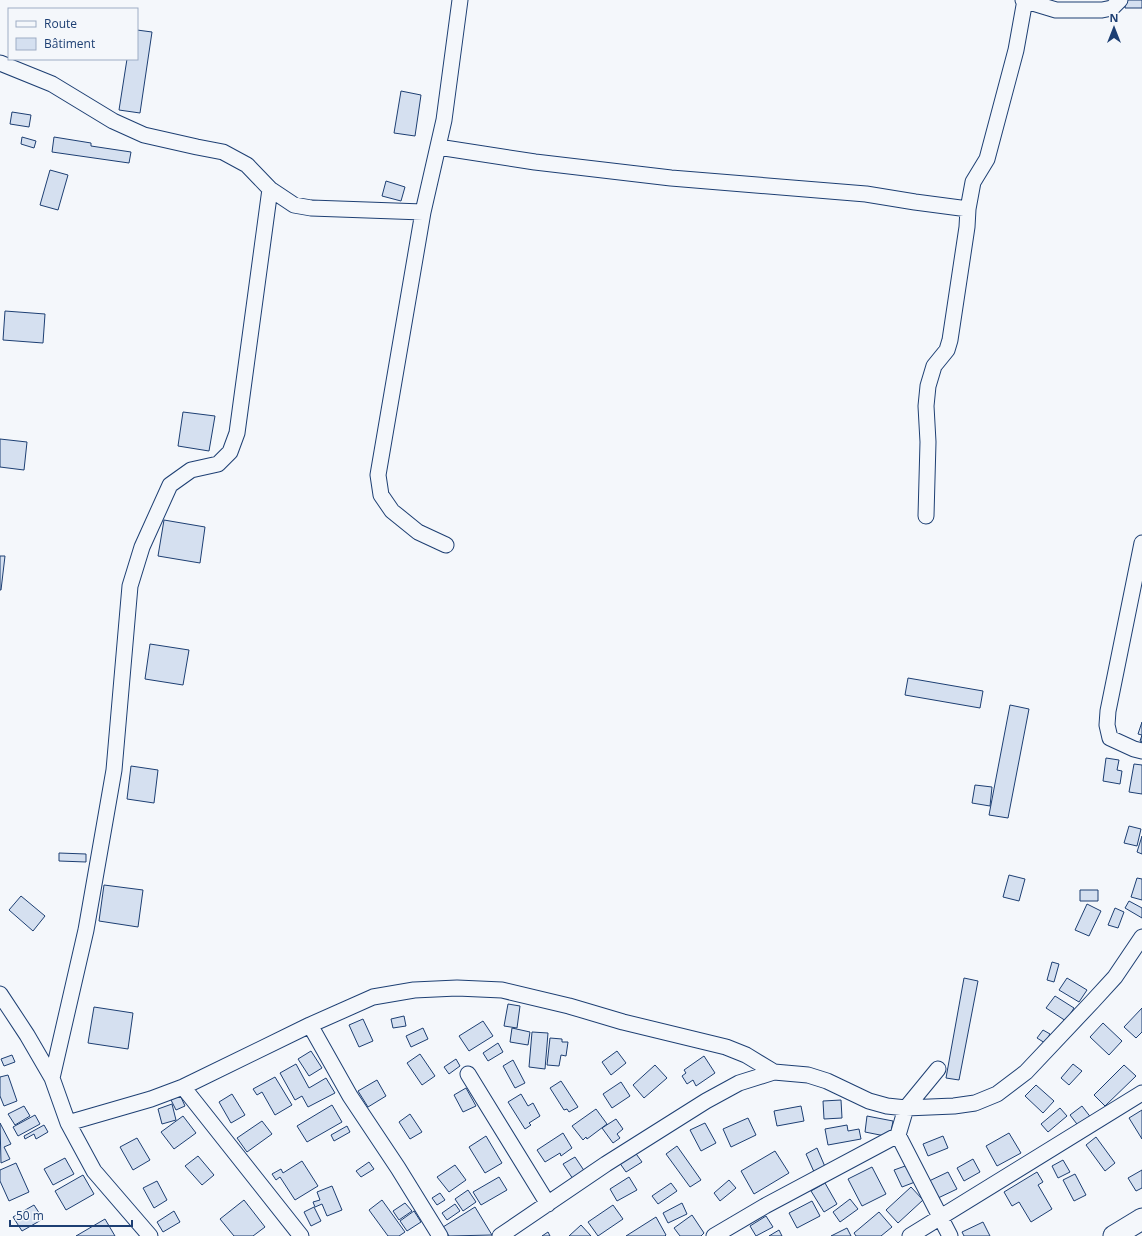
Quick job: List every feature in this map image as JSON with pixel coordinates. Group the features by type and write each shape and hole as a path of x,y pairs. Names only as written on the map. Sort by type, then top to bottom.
{"street":[{"path":"446,545 418,532 392,511 381,495 378,475 423,212 444,120 460,0"},
{"path":"926,516 928,442 926,406 928,386 934,366 947,350 950,340 973,182 986,159 1016,50 1024,0 1056,10 1102,10 1112,8 1120,0"},
{"path":"0,63 52,84 113,121 144,135 223,152 247,164 270,189 294,205 311,208 423,212"},
{"path":"438,148 535,162 663,177 866,194 968,209"},
{"path":"52,1078 86,930 114,770 130,586 142,547 170,485 191,470 218,464 230,452 237,434 270,189"},
{"path":"1142,543 1108,711 1107,725 1110,738 1142,751"},
{"path":"500,1236 606,1164 706,1101 739,1083 774,1072 808,1075 827,1081 869,1101 887,1106 906,1108 954,1106 975,1103 997,1094 1026,1072 1115,977 1142,937"},
{"path":"68,1124 151,1099 183,1087 310,1025 373,997 414,990 457,988 502,990 570,1006 623,1022 726,1047 746,1055 774,1072"},
{"path":"0,994 27,1035 52,1078 68,1124 94,1171 150,1236"},
{"path":"310,1025 350,1096 398,1168 440,1236"},
{"path":"938,1069 906,1108 898,1135 950,1236"},
{"path":"468,1074 548,1204"},
{"path":"183,1087 301,1236"},
{"path":"910,1236 1142,1093"},
{"path":"714,1236 772,1202 898,1135"},
{"path":"1114,1236 1142,1219"}],"building":[{"path":"1125,0 1142,0 1142,8 1125,8"},
{"path":"138,30 152,32 140,113 119,110 127,60 138,60"},
{"path":"401,91 421,95 415,136 394,133"},
{"path":"12,112 31,115 29,127 10,124"},
{"path":"22,137 36,141 34,148 21,144"},
{"path":"54,137 91,143 91,146 131,152 129,163 52,152"},
{"path":"50,170 68,175 58,210 40,205"},
{"path":"386,181 405,187 401,201 382,196"},
{"path":"5,311 45,314 43,343 3,340"},
{"path":"183,412 215,416 209,451 178,446"},
{"path":"0,439 27,442 24,470 0,467"},
{"path":"164,520 205,527 200,563 158,556"},
{"path":"0,556 5,556 1,590 0,590"},
{"path":"150,644 189,650 183,685 145,679"},
{"path":"908,678 983,691 980,708 905,695"},
{"path":"1010,705 1029,709 1008,818 989,815"},
{"path":"1142,722 1142,735 1138,734"},
{"path":"1106,758 1119,760 1117,770 1122,771 1120,784 1103,781"},
{"path":"1134,764 1142,765 1142,794 1129,792"},
{"path":"131,766 158,770 154,803 127,799"},
{"path":"975,785 992,787 990,806 972,803"},
{"path":"1129,826 1141,829 1137,846 1124,843"},
{"path":"1142,836 1142,854 1137,852"},
{"path":"59,853 86,854 86,862 59,861"},
{"path":"1009,875 1025,879 1019,901 1003,897"},
{"path":"1137,878 1142,879 1142,900 1131,897"},
{"path":"104,885 143,890 138,927 99,921"},
{"path":"1080,890 1098,890 1098,901 1080,901"},
{"path":"21,896 45,916 33,931 9,910"},
{"path":"1129,901 1142,908 1142,918 1125,908"},
{"path":"1087,904 1101,911 1089,936 1075,930"},
{"path":"1115,908 1124,912 1118,928 1108,925"},
{"path":"1052,962 1059,964 1054,982 1047,980"},
{"path":"964,978 978,981 959,1080 946,1078"},
{"path":"1067,978 1087,990 1079,1002 1059,990"},
{"path":"1055,996 1074,1008 1066,1021 1046,1008"},
{"path":"508,1004 520,1006 517,1028 504,1026"},
{"path":"94,1007 133,1013 128,1049 88,1043"},
{"path":"1142,1008 1142,1032 1136,1038 1124,1027"},
{"path":"404,1016 406,1026 393,1028 391,1019"},
{"path":"363,1019 373,1041 359,1047 349,1025"},
{"path":"483,1021 493,1036 469,1051 459,1036"},
{"path":"1103,1023 1122,1041 1109,1055 1090,1037"},
{"path":"423,1028 428,1039 411,1047 406,1036"},
{"path":"512,1028 530,1032 528,1045 510,1042"},
{"path":"1043,1030 1050,1034 1045,1043 1037,1038"},
{"path":"532,1032 548,1033 545,1069 529,1067"},
{"path":"550,1038 562,1039 562,1042 568,1042 566,1056 561,1055 559,1066 547,1065"},
{"path":"498,1043 503,1052 488,1061 483,1053"},
{"path":"311,1051 322,1068 309,1076 298,1059"},
{"path":"617,1051 626,1063 611,1075 602,1062"},
{"path":"420,1054 435,1076 422,1085 407,1063"},
{"path":"12,1055 15,1062 4,1066 1,1059"},
{"path":"704,1056 715,1073 696,1086 693,1080 687,1084 682,1076 686,1073 684,1070"},
{"path":"456,1059 460,1066 449,1074 444,1067"},
{"path":"513,1060 525,1083 515,1088 503,1066"},
{"path":"296,1064 309,1088 326,1078 335,1093 308,1107 302,1096 295,1100 280,1073"},
{"path":"1073,1064 1082,1071 1069,1085 1061,1078"},
{"path":"655,1065 667,1078 644,1098 633,1085"},
{"path":"1124,1065 1136,1076 1105,1106 1094,1095"},
{"path":"8,1075 17,1101 4,1106 0,1096 0,1077"},
{"path":"275,1077 292,1105 275,1115 262,1092 257,1095 253,1089"},
{"path":"377,1080 386,1096 368,1107 358,1091"},
{"path":"561,1081 578,1107 569,1112 567,1109 564,1110 550,1088"},
{"path":"621,1082 630,1096 612,1108 603,1094"},
{"path":"1036,1085 1054,1101 1043,1113 1025,1096"},
{"path":"466,1088 476,1106 463,1112 454,1095"},
{"path":"232,1094 245,1115 231,1123 219,1102"},
{"path":"521,1094 528,1106 533,1103 540,1116 529,1123 531,1125 525,1129 508,1102"},
{"path":"180,1095 185,1106 176,1110 171,1100"},
{"path":"841,1100 842,1118 824,1119 823,1101"},
{"path":"172,1104 176,1120 162,1124 158,1109"},
{"path":"332,1105 342,1122 307,1142 297,1126"},
{"path":"24,1106 30,1116 15,1125 8,1114"},
{"path":"801,1106 804,1121 777,1126 774,1111"},
{"path":"1082,1106 1092,1119 1080,1128 1070,1115"},
{"path":"1060,1108 1067,1116 1048,1132 1041,1124"},
{"path":"596,1109 607,1124 587,1139 586,1137 583,1140 572,1126"},
{"path":"1142,1110 1142,1139 1129,1118"},
{"path":"410,1114 422,1132 410,1139 399,1122"},
{"path":"35,1115 40,1124 18,1136 13,1127"},
{"path":"183,1116 196,1133 174,1149 161,1132"},
{"path":"867,1116 893,1121 890,1137 865,1132"},
{"path":"748,1118 756,1135 731,1147 723,1129"},
{"path":"616,1119 623,1129 617,1134 620,1138 613,1143 602,1128"},
{"path":"262,1121 272,1134 247,1152 237,1138"},
{"path":"0,1123 11,1144 4,1147 10,1159 1,1163"},
{"path":"705,1123 716,1143 701,1151 690,1130"},
{"path":"44,1125 48,1132 36,1139 34,1134 25,1139 24,1136"},
{"path":"847,1125 848,1131 859,1129 861,1139 828,1145 825,1129"},
{"path":"347,1126 350,1132 334,1141 331,1135"},
{"path":"563,1133 572,1148 561,1156 560,1153 545,1162 537,1150"},
{"path":"1009,1133 1021,1153 997,1166 986,1146"},
{"path":"486,1136 502,1163 485,1173 469,1147"},
{"path":"943,1136 948,1148 928,1156 923,1144"},
{"path":"1096,1137 1115,1163 1105,1171 1086,1145"},
{"path":"137,1138 150,1160 133,1170 120,1147"},
{"path":"677,1146 701,1180 690,1187 666,1154"},
{"path":"817,1148 826,1169 815,1174 806,1154"},
{"path":"634,1151 642,1162 626,1172 619,1162"},
{"path":"775,1151 789,1173 754,1194 741,1171"},
{"path":"198,1156 214,1175 202,1185 185,1166"},
{"path":"575,1157 587,1175 575,1182 563,1164"},
{"path":"65,1158 74,1174 53,1185 44,1169"},
{"path":"973,1159 980,1172 964,1181 957,1168"},
{"path":"1063,1160 1070,1172 1058,1178 1052,1166"},
{"path":"302,1161 318,1186 295,1200 280,1177 276,1180 272,1174 281,1169 283,1173"},
{"path":"369,1162 374,1169 361,1177 356,1171"},
{"path":"16,1163 29,1192 9,1201 0,1181 0,1170"},
{"path":"455,1165 466,1180 449,1192 437,1177"},
{"path":"908,1165 915,1182 902,1187 894,1170"},
{"path":"872,1167 886,1194 862,1206 848,1179"},
{"path":"1142,1170 1142,1188 1136,1191 1128,1178"},
{"path":"948,1172 957,1189 936,1199 927,1182"},
{"path":"1037,1172 1043,1182 1038,1185 1052,1209 1031,1222 1019,1202 1012,1206 1004,1192"},
{"path":"1075,1174 1086,1195 1074,1201 1063,1180"},
{"path":"83,1175 94,1194 66,1210 55,1191"},
{"path":"499,1177 507,1190 481,1205 473,1192"},
{"path":"629,1177 637,1190 617,1201 610,1189"},
{"path":"729,1180 736,1188 720,1201 714,1193"},
{"path":"157,1181 167,1200 154,1208 143,1188"},
{"path":"671,1183 677,1191 658,1204 652,1196"},
{"path":"825,1183 837,1204 824,1212 811,1191"},
{"path":"332,1186 342,1210 327,1216 322,1204 315,1207 313,1202 320,1200 317,1192"},
{"path":"911,1187 923,1200 898,1223 886,1210"},
{"path":"468,1190 476,1202 463,1211 455,1199"},
{"path":"440,1193 445,1200 437,1205 432,1198"},
{"path":"850,1199 858,1209 840,1222 833,1212"},
{"path":"244,1200 265,1227 253,1236 234,1236 220,1219"},
{"path":"382,1200 405,1232 399,1236 388,1236 369,1210"},
{"path":"812,1201 820,1216 797,1228 789,1213"},
{"path":"405,1203 412,1211 399,1220 393,1211"},
{"path":"682,1203 687,1214 668,1223 663,1213"},
{"path":"455,1204 460,1211 447,1220 442,1213"},
{"path":"34,1205 43,1219 22,1231 13,1217"},
{"path":"613,1205 623,1219 598,1236 588,1222"},
{"path":"314,1207 321,1221 311,1226 304,1212"},
{"path":"475,1207 492,1235 449,1236 443,1227"},
{"path":"174,1211 180,1222 163,1232 157,1222"},
{"path":"414,1211 421,1222 407,1231 400,1221"},
{"path":"879,1212 892,1227 881,1236 856,1236 854,1233"},
{"path":"692,1215 704,1233 701,1236 680,1236 674,1228"},
{"path":"766,1216 773,1227 756,1236 750,1226"},
{"path":"656,1217 666,1235 665,1236 626,1236"},
{"path":"105,1219 115,1236 76,1236"},
{"path":"983,1222 990,1236 964,1236 962,1232"},
{"path":"581,1225 591,1236 569,1236"},
{"path":"847,1228 851,1236 831,1236"},
{"path":"779,1230 782,1236 769,1236"},
{"path":"548,1232 550,1236 542,1236"}]}
